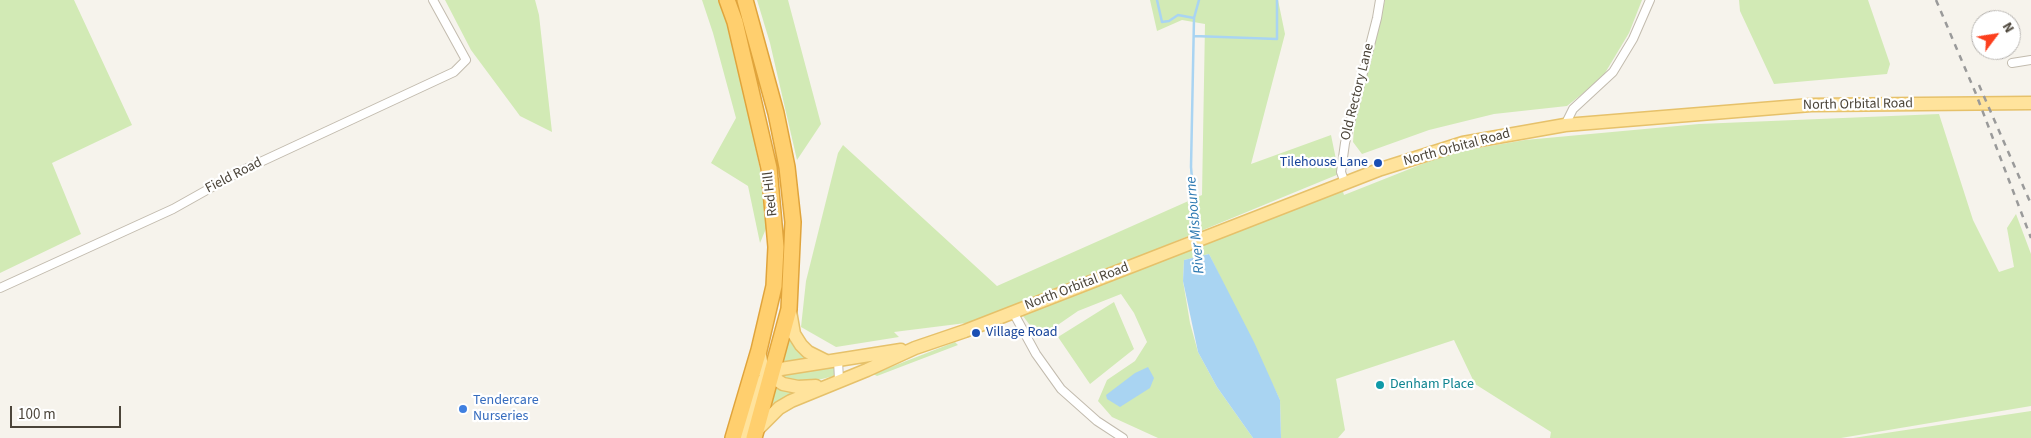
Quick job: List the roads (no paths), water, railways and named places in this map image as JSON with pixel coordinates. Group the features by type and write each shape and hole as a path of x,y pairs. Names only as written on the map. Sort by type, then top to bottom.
{"highway":[{"name":"Red Hill","path":"727,0 735,22 769,168 775,237 774,286 759,350 733,438"},
{"name":"Red Hill","path":"745,0 776,112 787,168 793,222 789,309 755,435"}],"main road":[{"name":"North Orbital Road","path":"755,435 776,417 791,400 867,370 915,348 1421,154 1463,143 1565,125 1843,104 2031,103"},
{"path":"789,309 796,339 804,350 832,360"},
{"name":"North Orbital Road","path":"771,376 780,369 915,348"},
{"path":"759,350 763,371 788,386 807,388 834,382"},
{"path":"742,438 758,384 771,376"}],"street":[{"name":"Field Road","path":"0,288 173,208 256,164 454,72 466,60 433,0"},
{"name":"Old Rectory Lane","path":"1345,183 1341,172 1345,143 1380,0"},
{"path":"1565,125 1573,109 1613,72 1633,39 1650,0"},
{"path":"2012,62 2031,60"},
{"path":"1013,312 1036,354 1061,389 1097,422 1123,438"},
{"path":"858,357 867,370"},
{"path":"832,360 834,382"}],"water":[{"path":"1209,254 1254,342 1280,400 1281,438 1253,438 1217,387 1198,352 1183,281 1184,260"},
{"path":"1148,367 1154,378 1150,388 1120,407 1107,399 1106,395 1135,373"}],"waterway":[{"path":"1157,0 1162,22 1169,21 1178,15 1194,18"},
{"name":"River Misbourne","path":"1197,237 1191,167 1194,18 1199,0"},
{"path":"1194,36 1277,39 1277,0"},
{"name":"River Misbourne","path":"1198,245 1199,260"}],"railway":[{"path":"1936,0 1976,94 2031,238"},
{"path":"1979,85 2031,204"}],"place":[{"name":"Tilehouse Lane","path":"1378,163"},
{"name":"Village Road","path":"976,333"},
{"name":"Denham Place","path":"1380,385"},
{"name":"Tendercare Nurseries","path":"463,409"}]}
